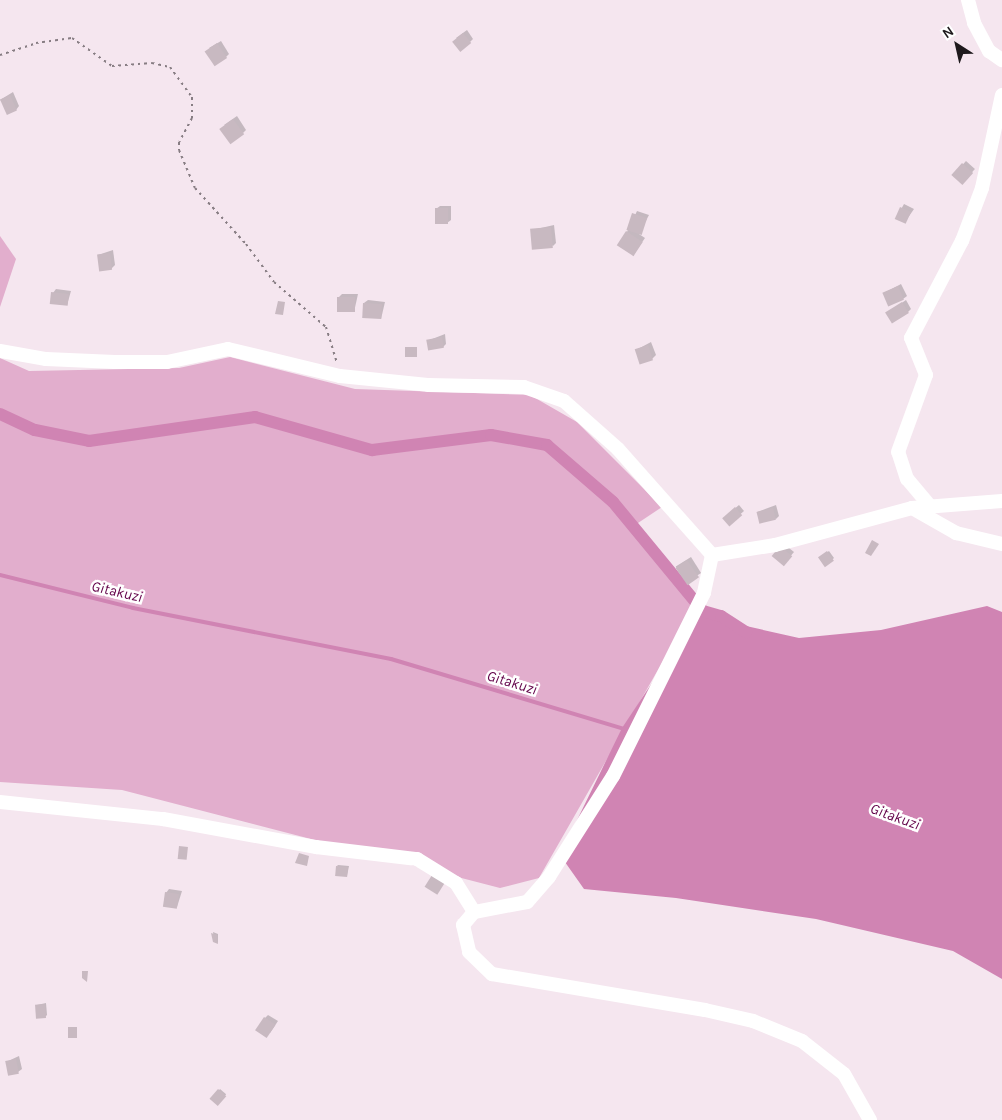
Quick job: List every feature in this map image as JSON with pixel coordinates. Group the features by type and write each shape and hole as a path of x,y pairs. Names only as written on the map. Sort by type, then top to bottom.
{"street":[{"path":"968,0 974,23 989,51 1002,60"},
{"path":"930,506 907,479 898,452 926,375 911,338 962,241 982,188 1002,94"},
{"path":"0,351 46,359 167,362 228,350 340,376 428,385 524,387 564,401 618,449 712,555"},
{"path":"712,555 776,545 912,508 1002,501"},
{"path":"912,508 956,533 1002,544"},
{"path":"712,555 702,597 629,746 549,877 527,902 474,912 463,926 470,952 492,974 624,995 753,1021 802,1041 824,1056 844,1074 870,1120"},
{"path":"0,802 162,820 316,847 417,859 456,883 474,912"}],"path":[{"path":"0,55 28,45 72,38 112,66 152,63 170,67 192,97 192,118 179,142 179,150 196,188 246,244 274,282 326,327 340,376"}],"shaded area":[{"path":"0,236 16,259 0,307"},
{"path":"230,357 355,389 530,395 577,422 662,507 635,525 688,589 695,605 539,878 500,888 122,790 0,782 0,358 29,371 179,368"}],"water":[{"path":"987,606 1002,612 1002,979 953,951 816,919 676,898 584,889 560,855 622,728 697,615 799,638 881,630"}],"building":[{"path":"463,33 471,43 460,52 452,42"},
{"path":"217,43 227,58 215,66 205,51"},
{"path":"10,95 17,111 7,115 0,99"},
{"path":"233,119 244,134 230,144 219,129"},
{"path":"962,163 973,173 962,185 951,175"},
{"path":"900,207 911,212 906,224 895,219"},
{"path":"435,208 448,208 448,224 435,224"},
{"path":"632,213 647,218 642,235 626,230"},
{"path":"551,227 553,248 532,250 530,229"},
{"path":"626,231 643,242 634,256 617,245"},
{"path":"110,253 112,270 99,271 97,255"},
{"path":"898,286 904,300 888,306 882,293"},
{"path":"51,292 69,294 68,306 50,304"},
{"path":"337,297 355,297 355,312 337,312"},
{"path":"278,301 285,302 283,315 275,314"},
{"path":"902,302 909,313 892,324 885,313"},
{"path":"363,303 382,304 381,319 362,318"},
{"path":"442,337 444,348 428,351 426,340"},
{"path":"648,345 653,360 640,365 635,349"},
{"path":"405,347 417,347 417,357 405,357"},
{"path":"735,507 742,515 729,526 722,518"},
{"path":"773,508 776,520 759,524 757,512"},
{"path":"872,540 879,544 871,556 865,553"},
{"path":"780,546 792,556 784,566 772,556"},
{"path":"827,551 834,561 825,567 818,557"},
{"path":"687,560 699,577 688,585 676,568"},
{"path":"179,846 188,847 187,860 178,859"},
{"path":"299,853 309,856 307,866 295,863"},
{"path":"336,866 348,867 347,877 335,876"},
{"path":"432,875 445,883 437,895 425,887"},
{"path":"165,892 179,894 177,909 163,907"},
{"path":"211,933 217,935 218,944 213,942"},
{"path":"82,971 88,971 87,982 82,978"},
{"path":"45,1004 46,1018 36,1019 35,1005"},
{"path":"264,1017 276,1025 267,1038 255,1030"},
{"path":"68,1027 77,1027 77,1038 68,1038"},
{"path":"16,1059 19,1074 8,1076 5,1061"},
{"path":"218,1089 226,1096 218,1106 209,1099"}],"waterway":[{"path":"0,414 35,430 89,441 255,417 372,450 491,435 547,445 613,502 703,611 721,616 746,632"},
{"name":"Gitakuzi","path":"0,575 133,608 391,659 625,729"}]}
